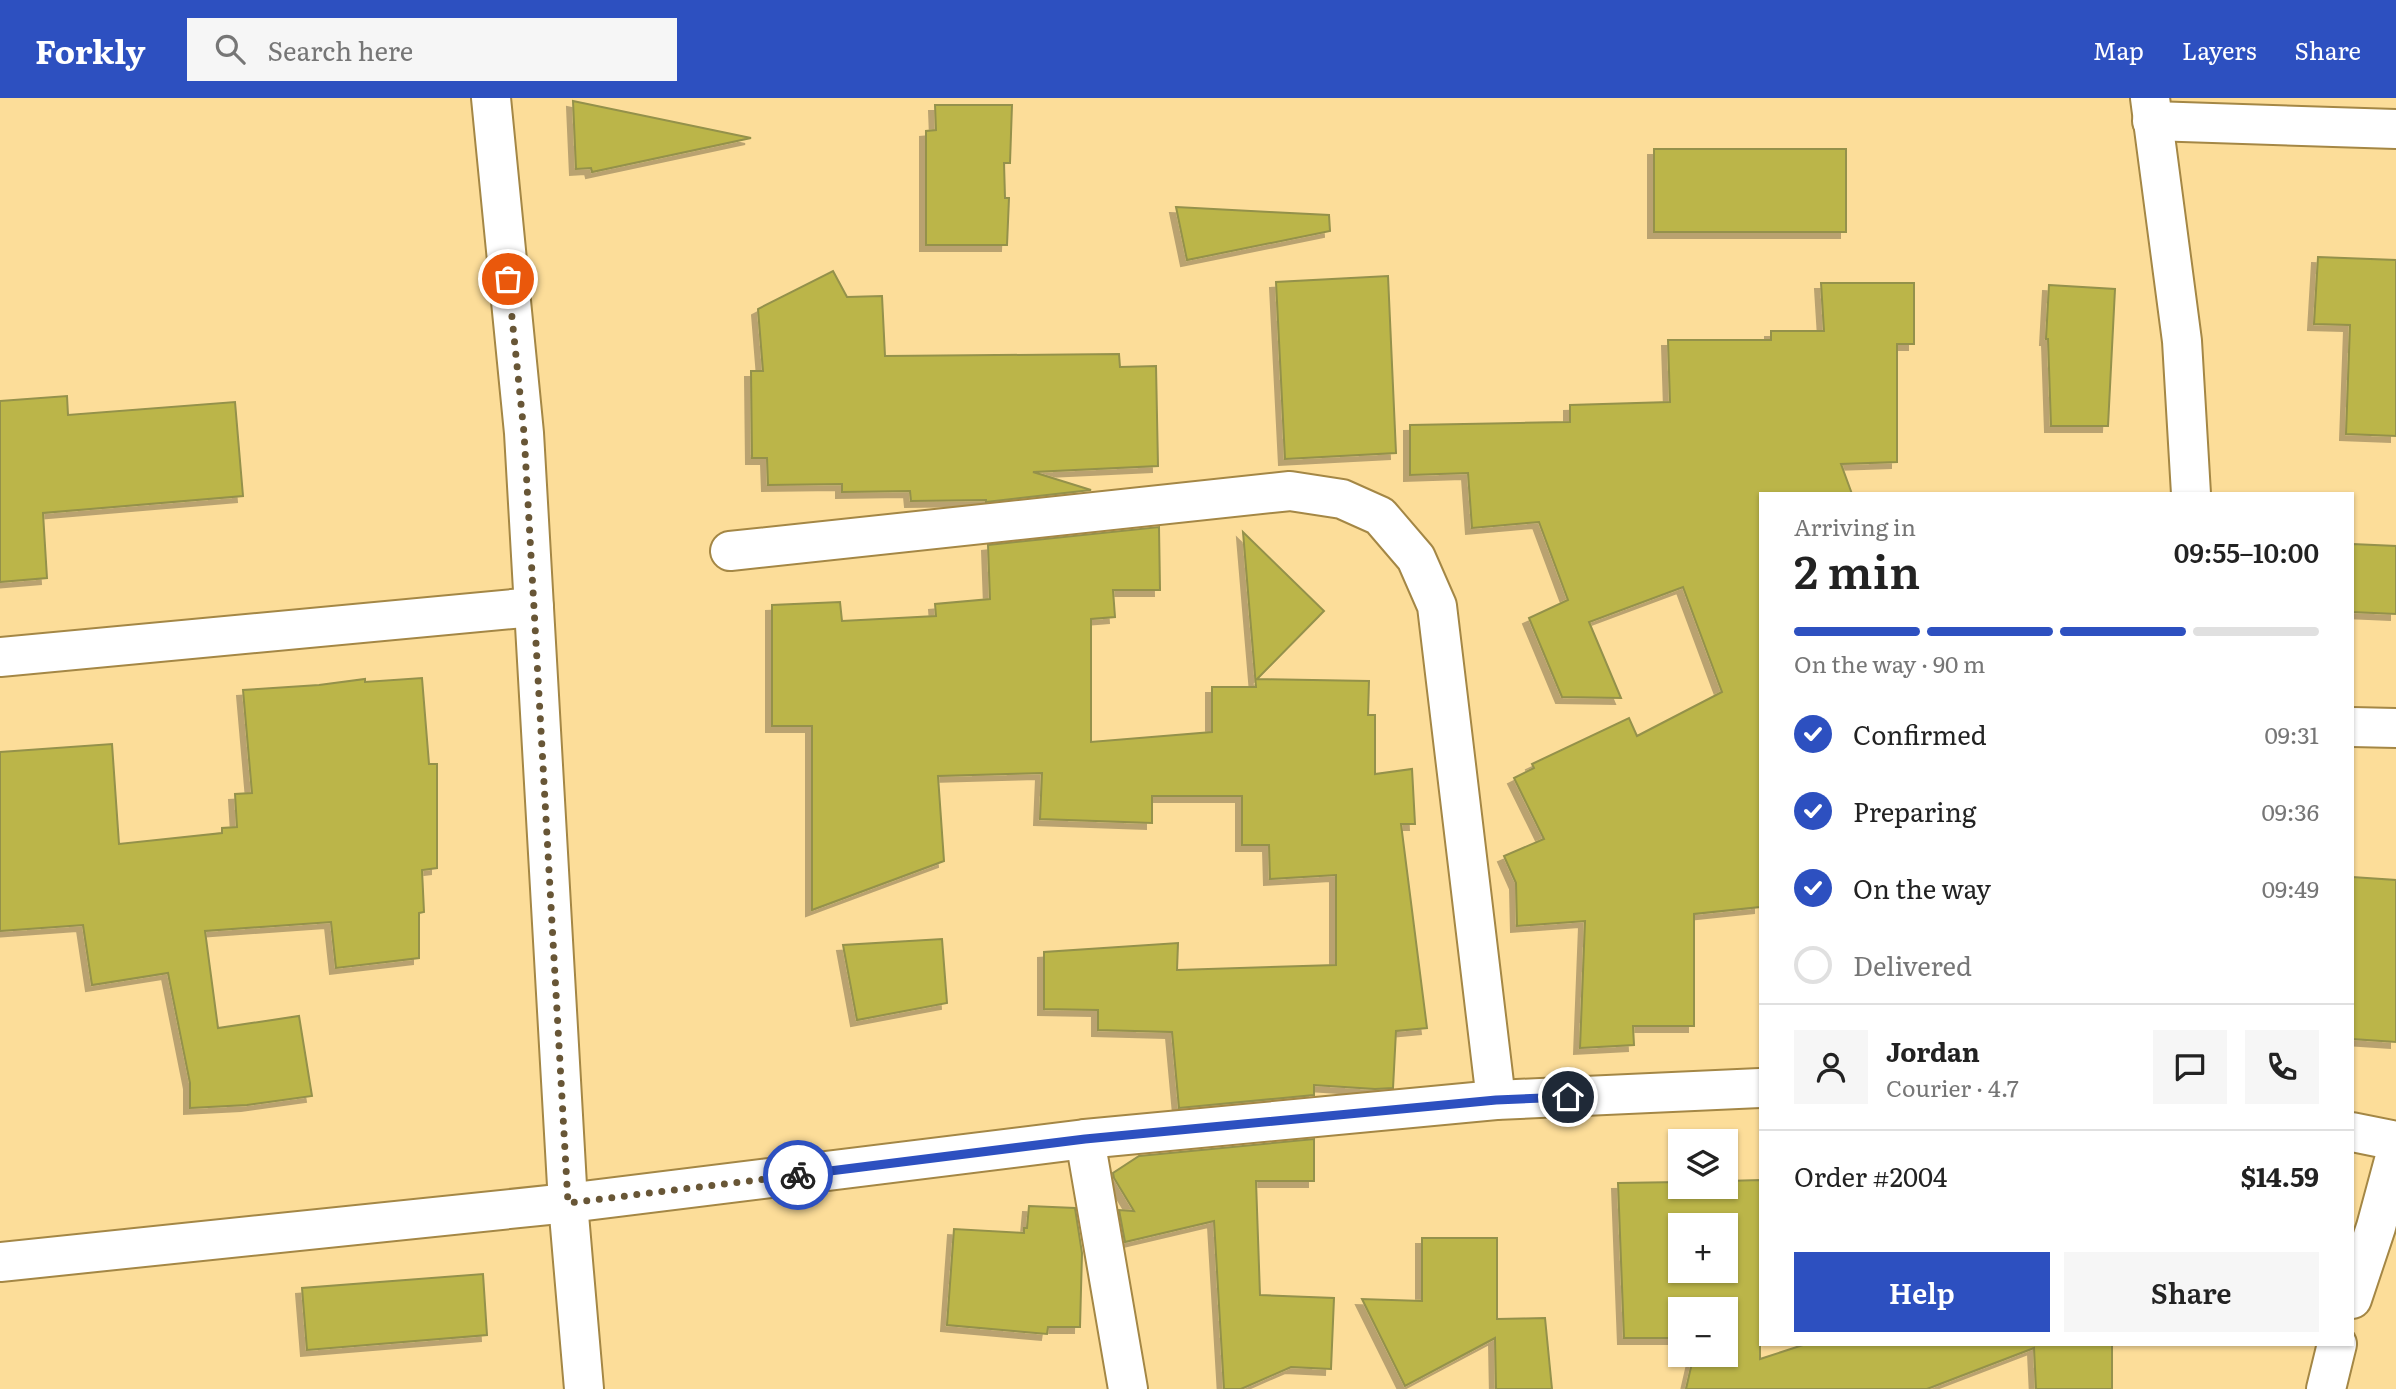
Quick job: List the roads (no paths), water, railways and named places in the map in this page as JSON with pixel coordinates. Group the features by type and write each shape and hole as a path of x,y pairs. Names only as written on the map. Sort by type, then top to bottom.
{"street":[{"path":"491,98 524,433 568,1203 584,1389"},
{"path":"2191,492 2182,341 2151,110 2396,129"},
{"path":"730,551 1290,491 1342,499 1380,516 1416,558 1437,606 1496,1100"},
{"path":"0,657 534,607"},
{"path":"2354,727 2396,728"},
{"path":"0,1262 568,1203 1085,1139 1496,1100 1759,1088"},
{"path":"2354,1132 2396,1141"},
{"path":"1085,1139 1128,1389"},
{"path":"2354,1293 2376,1227 2396,1153"},
{"path":"2326,1389 2337,1346"}]}
